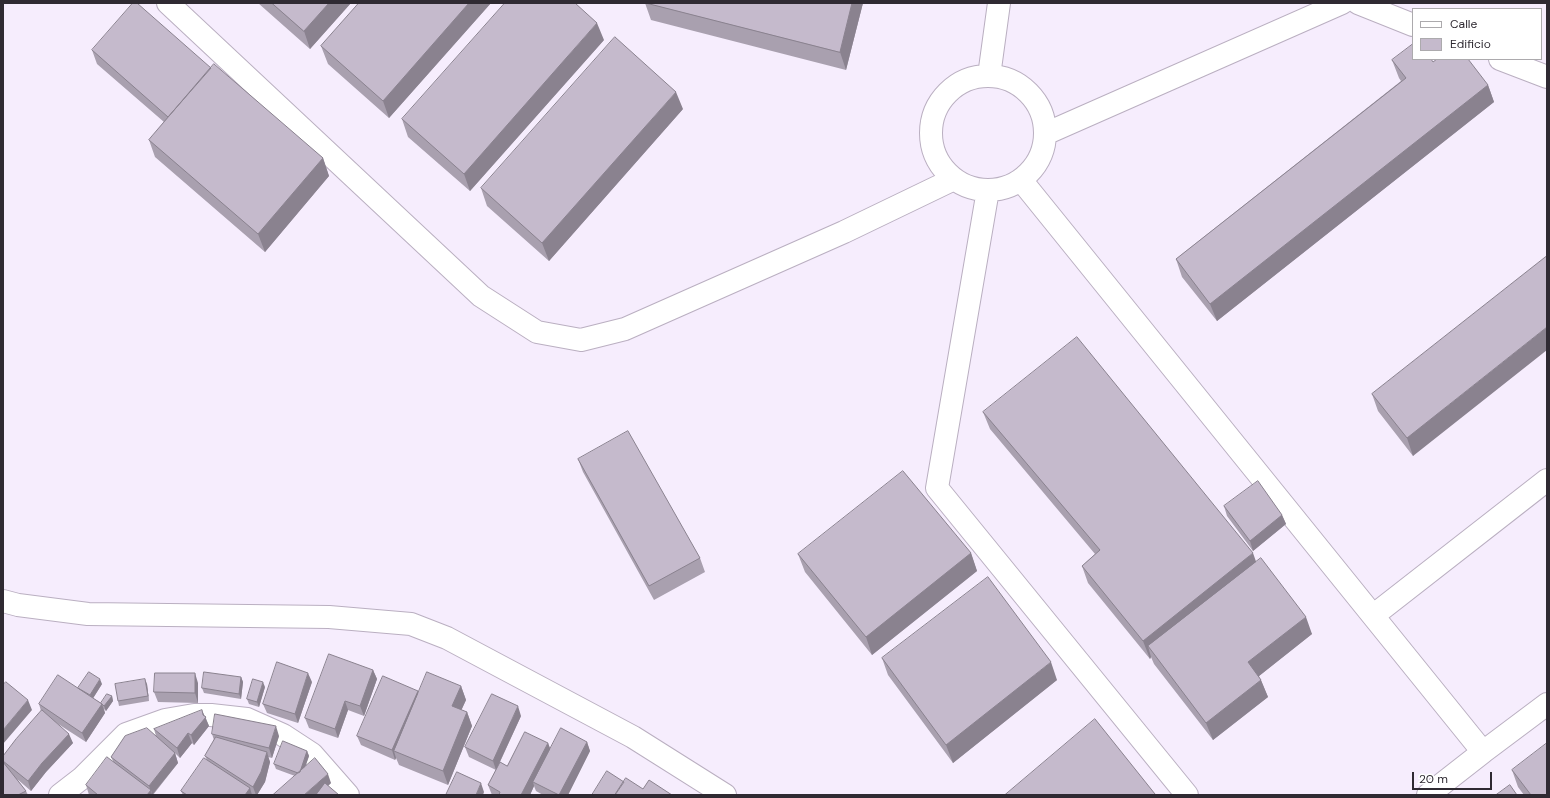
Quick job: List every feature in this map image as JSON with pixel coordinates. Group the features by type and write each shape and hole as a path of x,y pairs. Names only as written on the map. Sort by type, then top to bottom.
{"street":[{"path":"168,3 481,296 537,332 581,340 625,329 844,232 954,179"},
{"path":"989,76 999,3"},
{"path":"1046,134 1342,3"},
{"path":"1358,3 1412,25"},
{"path":"1502,60 1547,78"},
{"path":"989,76 1007,79 1023,87 1035,100 1043,116 1046,134 1042,152 1037,162 1021,180 1005,188 988,190 970,188 954,179 942,166 934,150 932,133 934,115 943,99 956,87 972,79 989,76"},
{"path":"1021,180 1484,752"},
{"path":"988,190 937,488 1187,795"},
{"path":"1374,615 1547,480"},
{"path":"3,601 18,606 88,614 329,616 411,624 447,638 633,737 725,795"},
{"path":"1428,795 1547,704"},
{"path":"60,795 82,778 126,734 165,720 205,715 247,719 283,736 312,754 348,795"}],"building":[{"path":"133,3 137,3 211,68 168,117 92,50"},
{"path":"272,3 329,3 304,31"},
{"path":"359,3 469,3 383,101 321,46"},
{"path":"505,3 575,3 597,23 464,174 402,119"},
{"path":"646,3 852,3 840,52"},
{"path":"615,37 676,92 542,243 481,188"},
{"path":"1412,45 1412,60 1432,60 1433,62 1436,60 1469,60 1488,85 1210,304 1176,259 1406,78 1392,60"},
{"path":"214,64 323,158 258,234 149,140"},
{"path":"1547,256 1547,327 1407,438 1372,394"},
{"path":"1077,337 1253,553 1143,641 1082,566 1100,550 983,412"},
{"path":"628,431 700,558 649,586 578,459"},
{"path":"903,471 971,553 866,637 798,554"},
{"path":"1258,481 1282,515 1250,541 1224,506"},
{"path":"1261,558 1306,617 1248,662 1261,680 1206,723 1148,646"},
{"path":"988,577 1051,662 946,745 882,658"},
{"path":"329,654 373,670 360,706 345,701 335,729 305,718"},
{"path":"277,662 308,673 295,714 263,704"},
{"path":"89,672 100,679 90,695 78,688"},
{"path":"204,672 241,677 239,694 202,688"},
{"path":"427,672 461,686 452,706 467,712 443,771 394,751"},
{"path":"155,673 195,673 195,693 154,692"},
{"path":"58,675 102,704 82,733 39,704"},
{"path":"383,676 418,691 392,750 357,736"},
{"path":"145,679 148,696 118,701 115,684"},
{"path":"253,679 263,682 257,702 247,699"},
{"path":"6,682 28,700 3,730 3,685"},
{"path":"107,694 112,696 104,706 101,703"},
{"path":"492,694 518,706 493,761 465,747"},
{"path":"42,710 69,734 42,763 28,781 3,761 3,756"},
{"path":"202,710 203,715 206,717 191,735 188,733 177,748 154,729"},
{"path":"215,714 276,726 269,748 212,734"},
{"path":"1095,719 1155,794 1154,795 1005,795"},
{"path":"147,728 175,753 149,786 111,757 125,736"},
{"path":"561,728 587,742 559,795 533,782"},
{"path":"525,732 548,743 521,795 499,795 500,792 488,785 500,762 507,766"},
{"path":"216,737 267,752 261,772 253,787 205,756"},
{"path":"283,741 307,751 300,772 298,773 274,764"},
{"path":"1547,743 1547,795 1531,795 1512,770"},
{"path":"107,757 151,790 147,795 98,795 86,785"},
{"path":"204,758 250,788 245,795 187,795 181,791"},
{"path":"315,758 328,774 304,795 273,795"},
{"path":"3,762 26,791 18,795 3,795"},
{"path":"607,771 624,782 615,795 592,795"},
{"path":"457,772 481,783 476,795 446,795"},
{"path":"626,778 643,789 649,780 672,795 615,795"},
{"path":"325,783 339,795 316,795"},
{"path":"1510,785 1517,795 1496,795"}]}
